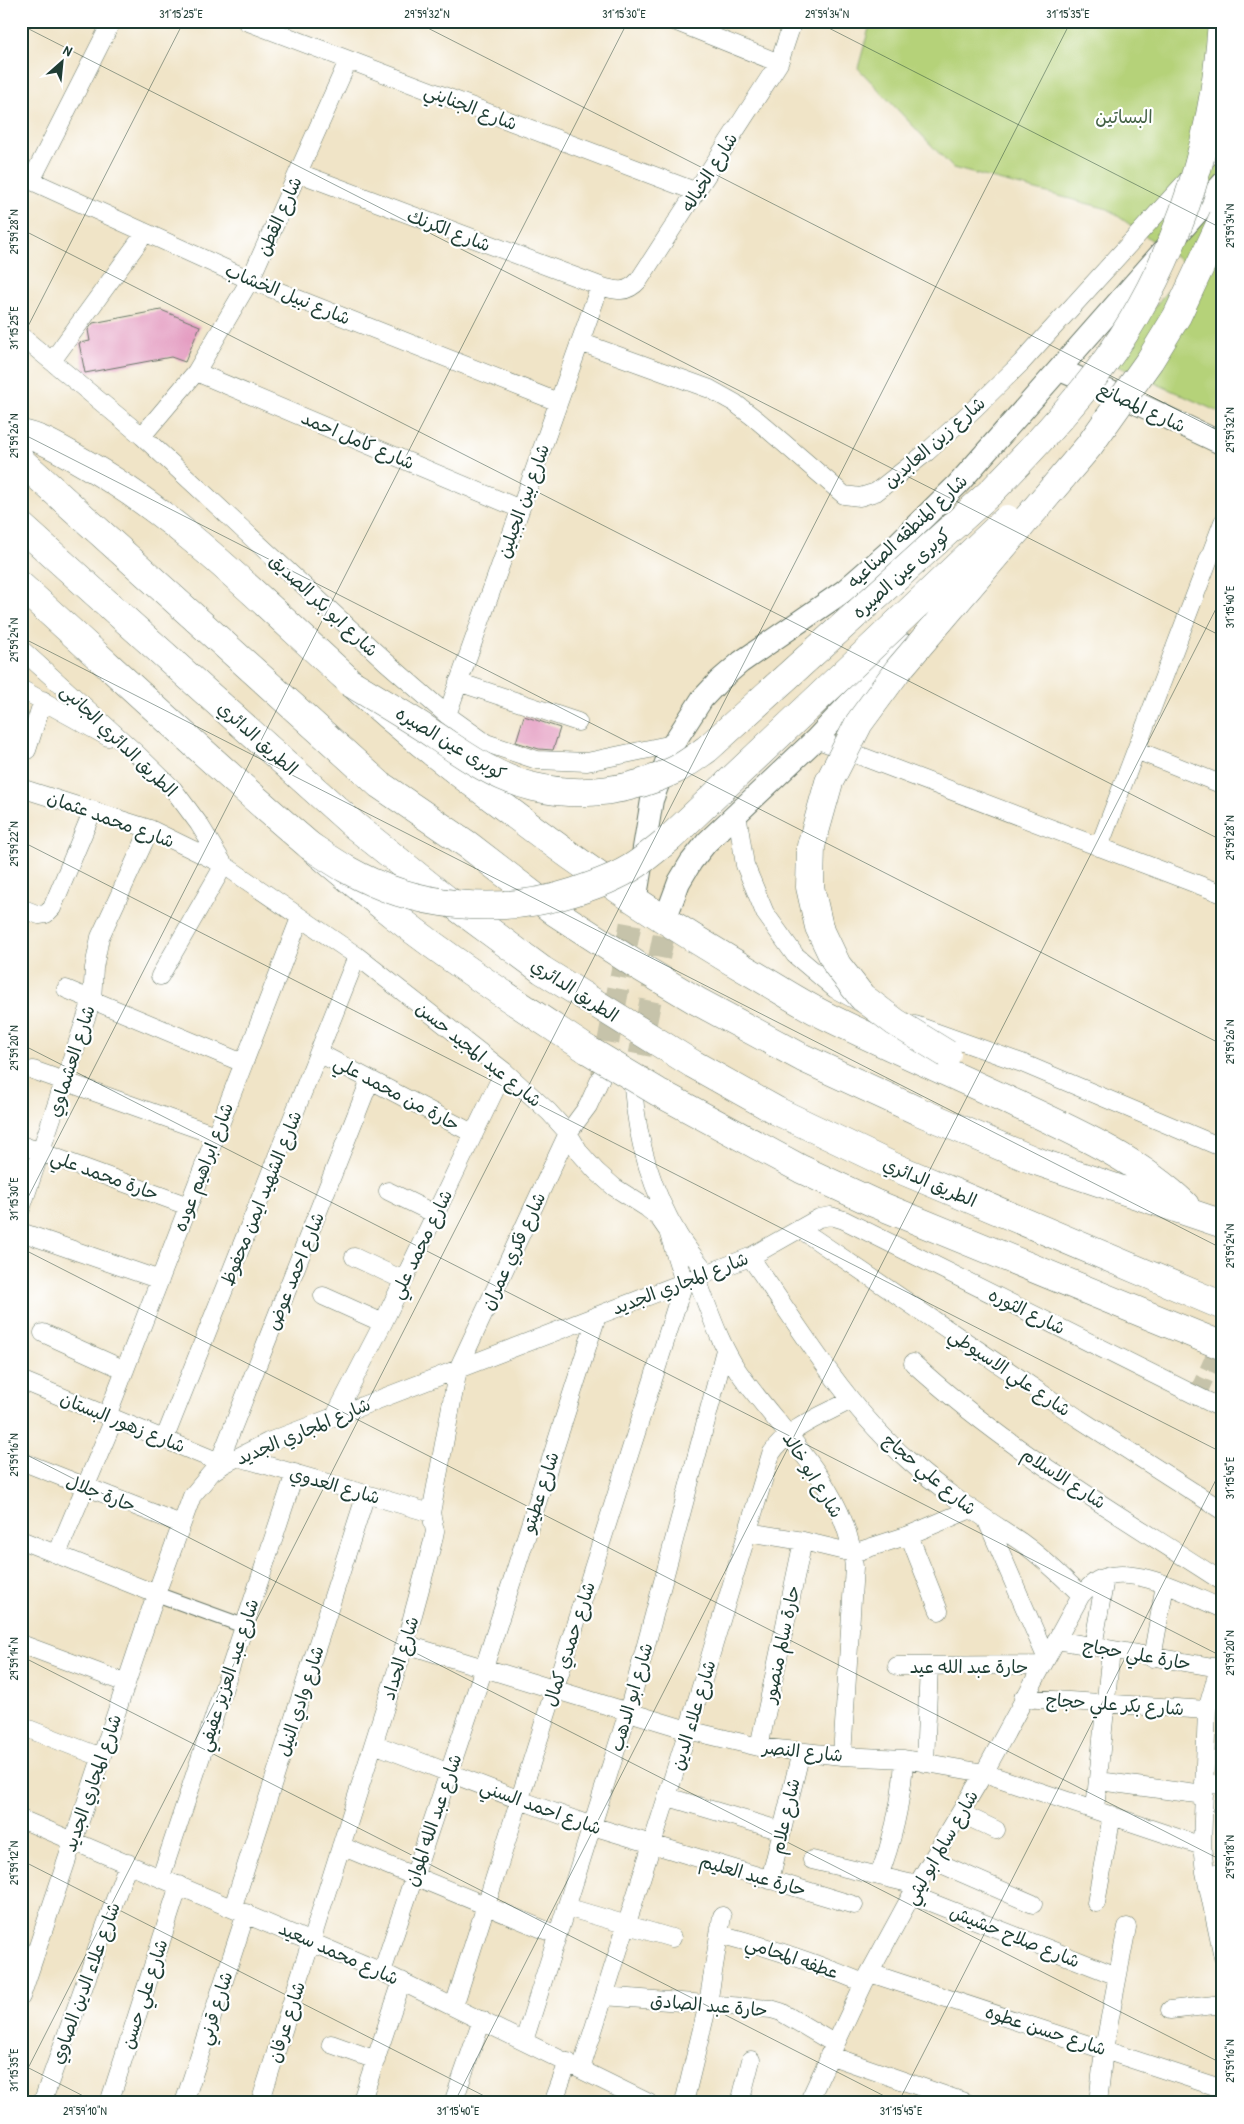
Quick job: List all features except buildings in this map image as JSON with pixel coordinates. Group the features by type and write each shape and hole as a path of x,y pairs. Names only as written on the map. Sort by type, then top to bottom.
{"highway":[{"name":"كوبرى عين الصيره","path":"350,682 467,756 499,774 534,787 570,792 607,791 634,785 677,769 707,749 991,492 1027,454 1096,373 1146,297 1168,251 1187,203 1212,107 1220,62 1222,21"},
{"path":"1072,1130 1031,1102 895,1022 862,997 836,965 819,927 810,887 811,846 829,782 859,723 898,670 1089,446 1150,360 1177,316 1223,218"},
{"path":"21,434 30,435 60,449 103,473 171,520 419,742 474,785 588,868 678,929 826,1016 1096,1142 1167,1188 1193,1213"},
{"path":"310,846 347,870 386,888 428,899 470,905 514,905 556,898 597,884 636,865 670,838 1028,500 1089,446"},
{"path":"21,461 380,785 468,845 554,912 627,959 697,1001 802,1058 918,1112 1033,1160 1223,1224"},
{"name":"الطريق الدائري","path":"21,526 356,826 446,899 542,970 693,1064 777,1111 892,1166 1223,1306"},
{"path":"21,586 310,846 396,917 523,1008 658,1092 801,1169 874,1203 1223,1346"}],"street":[{"path":"26,179 112,21"},
{"name":"شارع الجنايني","path":"246,21 697,192"},
{"path":"674,21 778,63"},
{"name":"شارع الخياله","path":"600,286 615,291 633,288 697,192 778,63 793,21"},
{"name":"شارع القطن","path":"142,436 196,372 250,280 348,60"},
{"name":"شارع زين العابدين","path":"580,342 710,390 735,403 758,420 830,485 844,495 860,497 876,492 927,452 982,402 1021,363 1223,141"},
{"name":"شارع الكرنك","path":"299,173 600,286"},
{"name":"شارع نبيل الخشاب","path":"26,179 250,280 558,402"},
{"name":"شارع المنطقه الصناعيه","path":"637,890 652,800 673,744 702,699 741,662 844,591 892,549 958,484 1223,183"},
{"path":"52,361 145,233"},
{"name":"شارع بين الجبلين","path":"447,715 600,286"},
{"name":"شارع ابو بكر الصديق","path":"21,336 142,436 370,648 447,715 486,743 537,760 587,762 673,744"},
{"name":"شارع المصانع","path":"1060,370 1132,401 1223,444"},
{"name":"شارع كامل احمد","path":"196,372 520,509"},
{"path":"669,909 679,882 691,862 707,842 816,738 1132,401"},
{"path":"1099,847 1223,522"},
{"name":"الطريق الدائري الجانبى","path":"21,649 137,754 172,789 199,824 224,865"},
{"path":"458,682 578,722"},
{"path":"21,689 137,754"},
{"path":"27,750 43,700"},
{"path":"816,738 1223,894"},
{"path":"1136,750 1223,785"},
{"name":"شارع محمد عثمان","path":"22,790 93,810 150,829 224,865 300,918"},
{"path":"21,908 39,914 46,914 52,908 93,810"},
{"path":"737,814 745,865 765,914 795,955 835,989 880,1013 996,1052 1223,1148"},
{"name":"شارع العشماوي","path":"21,1209 92,1000 94,968 100,937 150,829"},
{"path":"160,976 224,865"},
{"name":"شارع عبد المجيد حسن","path":"300,918 357,956 504,1071 549,1112 568,1133 580,1153 596,1171 614,1187 659,1218 696,1277"},
{"name":"شارع ابراهيم عوده","path":"57,1554 111,1417 125,1370 300,918"},
{"name":"شارع الشهيد ايمن محفوظ","path":"164,1440 357,956"},
{"path":"66,989 243,1063"},
{"name":"حارة من محمد علي","path":"319,1053 474,1134"},
{"path":"33,1070 215,1135"},
{"name":"شارع محمد علي","path":"335,1416 383,1323 504,1071"},
{"name":"شارع فكري عمران","path":"458,1369 568,1133 588,1106 602,1075"},
{"name":"شارع احمد عوض","path":"227,1461 370,1080"},
{"path":"634,1087 635,1111 643,1155 658,1197 679,1236 696,1277"},
{"name":"حارة محمد علي","path":"21,1144 188,1206"},
{"path":"388,1191 435,1214"},
{"name":"شارع المجاري الجديد","path":"21,1997 72,1840 181,1524 192,1496 212,1472 227,1461 268,1442 750,1257 819,1218 831,1216"},
{"name":"شارع الثوره","path":"831,1216 844,1220 1223,1409"},
{"name":"شارع علي الاسيوطي","path":"800,1229 1070,1412 1223,1511"},
{"path":"21,1232 160,1280"},
{"path":"354,1257 403,1280"},
{"name":"شارع علي حجاج","path":"750,1257 851,1400 907,1460 987,1521 1021,1543 1051,1566 1080,1595"},
{"name":"شارع ابو خالد","path":"696,1277 725,1350 738,1372 788,1434 838,1507 854,1567 842,1756"},
{"name":"شارع حمدي كمال","path":"454,2006 554,1689 696,1277"},
{"path":"323,1296 383,1323"},
{"name":"شارع عطيتو","path":"484,1668 597,1316"},
{"path":"42,1334 125,1370"},
{"name":"شارع ابو الدهب","path":"524,2041 628,1712 725,1350"},
{"name":"شارع الاسلام","path":"913,1363 967,1411 1018,1448 1223,1582"},
{"name":"شارع الحداد","path":"312,1942 406,1644 433,1541 435,1531 431,1513 458,1369"},
{"name":"شارع زهور البستان","path":"21,1380 164,1440 227,1461"},
{"name":"شارع علاء الدين","path":"553,2103 574,2066 604,1996 668,1796 771,1454 777,1444 788,1434 851,1400"},
{"name":"شارع العدوي","path":"227,1461 295,1473 431,1513"},
{"name":"حارة جلال","path":"21,1462 181,1524"},
{"name":"شارع عبد العزيز عفيفي","path":"161,1877 295,1473"},
{"name":"شارع وادي النيل","path":"239,1910 366,1494"},
{"path":"748,1532 803,1541 852,1554 909,1535 971,1509"},
{"path":"987,1521 1044,1661"},
{"path":"909,1535 939,1611"},
{"path":"21,1540 156,1594 244,1626"},
{"name":"حارة سالم منصور","path":"759,1747 803,1541"},
{"path":"1080,1595 1099,1580 1105,1578 1118,1575 1145,1577 1223,1609"},
{"path":"1096,1903 1104,1812 1099,1781 1105,1703 1102,1648 1105,1578"},
{"path":"1152,1658 1165,1585"},
{"name":"شارع سالم ابو ليثي","path":"808,2103 867,1978 932,1860 984,1773 1080,1595"},
{"name":"حارة علي حجاج","path":"1056,1640 1152,1658 1221,1665"},
{"path":"21,1644 126,1683"},
{"name":"شارع النصر","path":"406,1644 688,1730 759,1747 842,1756 904,1759 984,1773 1202,1846"},
{"name":"حارة عبد الله عيد","path":"897,1666 1044,1661"},
{"path":"1221,1665 1207,1710 1202,1846 1205,1872 1223,1957"},
{"path":"925,1763 930,1666"},
{"name":"شارع عبد الله الموان","path":"382,1972 484,1668"},
{"name":"شارع بكر علي حجاج","path":"1023,1698 1207,1710"},
{"path":"21,1726 101,1757"},
{"name":"شارع احمد السني","path":"374,1744 520,1800 652,1845"},
{"name":"شارع علام","path":"770,1880 801,1752"},
{"path":"879,1876 898,1817 903,1788 904,1759"},
{"path":"1099,1781 1204,1788 1223,1786"},
{"path":"668,1796 782,1832"},
{"path":"960,1813 996,1830"},
{"name":"شارع محمد سعيد","path":"21,1819 239,1910 402,1981 574,2066 631,2099 649,2103"},
{"name":"حارة عبد العليم","path":"652,1845 854,1905"},
{"path":"341,1846 557,1935"},
{"name":"شارع صلاح حشيش","path":"812,1860 879,1876 1117,1976"},
{"path":"932,1860 1033,1904"},
{"name":"شارع علاء الدين الصاوي","path":"42,2103 128,1863"},
{"path":"1205,1872 1223,1875"},
{"name":"شارع علي حسن","path":"109,2103 179,1885"},
{"path":"566,1907 672,1938"},
{"name":"شارع قرني","path":"184,2103 239,1910"},
{"path":"684,2103 708,2004 722,1916"},
{"path":"1098,2103 1104,2049 1127,1927"},
{"name":"عطفه المحامي","path":"719,1934 768,1947 867,1978"},
{"name":"شارع عرفان","path":"260,2103 312,1942"},
{"name":"شارع حسن عطوه","path":"867,1978 1104,2049 1223,2089"},
{"path":"362,2103 402,1981"},
{"name":"حارة عبد الصادق","path":"604,1996 760,2008 781,2012 832,2050 967,2103"},
{"path":"1170,2010 1223,2004"},
{"path":"453,2103 482,2020"},
{"path":"331,2044 376,2060"},
{"path":"740,2103 751,2060"}],"green space":[{"name":"البساتين","path":"871,21 1223,21 1223,414 1109,362 1188,266 1108,209 953,168 858,68"}],"tunnel":[{"path":"602,1075 637,890"},
{"path":"633,1087 669,909"},
{"path":"1197,1395 1223,1338"}]}
